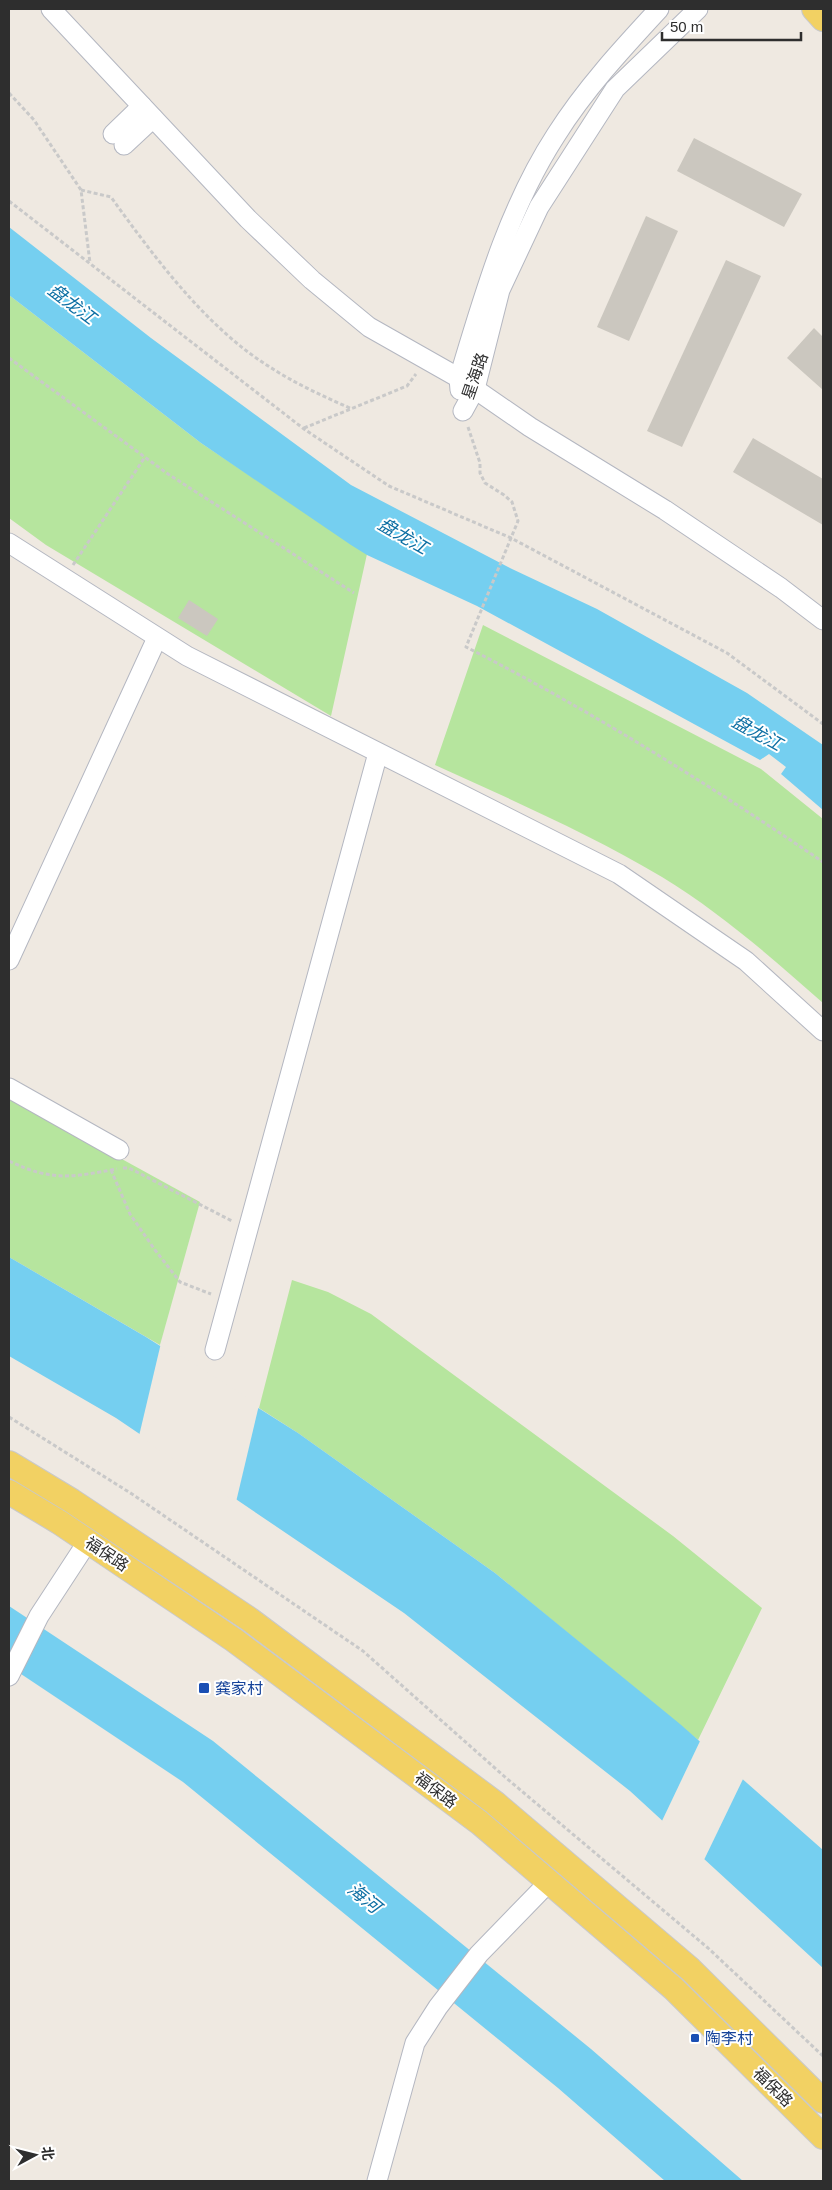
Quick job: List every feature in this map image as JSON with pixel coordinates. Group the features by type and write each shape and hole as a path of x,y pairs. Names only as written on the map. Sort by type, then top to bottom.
{"main road":[{"path":"814,9 823,19"},
{"name":"福保路","path":"9,1463 72,1500 249,1619 495,1803 690,1969 823,2101"},
{"name":"福保路","path":"9,1492 88,1541 234,1640 480,1823 673,1988 823,2137"}],"street":[{"path":"51,9 248,219 312,280 369,327 458,378 530,427 665,510 781,588 823,620"},
{"name":"星海路","path":"463,411 458,378 491,273 518,204 555,135 608,64 660,9"},
{"name":"星海路","path":"463,411 475,389 500,290 539,207 614,89 698,9"},
{"path":"119,140 148,112"},
{"path":"9,543 187,656 619,874 746,961 823,1031"},
{"path":"9,960 157,638"},
{"path":"215,1350 378,753"},
{"path":"9,1088 120,1150"},
{"path":"9,1676 39,1616 88,1541"},
{"path":"377,2181 415,2043 438,2007 479,1954 549,1882"}],"path":[{"path":"9,93 34,120 81,190 90,263"},
{"path":"81,190 111,197 154,256 196,303 239,346 272,369 352,409"},
{"path":"9,201 304,429 389,486 511,538 727,653 823,724"},
{"path":"9,358 145,457 354,593"},
{"path":"304,429 407,386 427,361"},
{"path":"463,411 480,463 480,473 485,483 512,502 518,521 506,546 466,647 532,681 726,796 823,862"},
{"path":"64,579 145,457"},
{"path":"9,1161 28,1170 49,1176 85,1175 128,1168 248,1229"},
{"path":"111,1170 130,1214 180,1282 228,1300"},
{"path":"9,1418 132,1494 363,1651 505,1777 708,1948 823,2056"}],"green space":[{"path":"9,295 201,443 367,554 331,716 46,545 9,518"},
{"path":"483,625 761,769 823,819 823,1003 725,921 662,877 579,832 435,765"},
{"path":"9,1097 200,1202 160,1345 9,1257"},
{"path":"292,1280 328,1292 371,1314 673,1536 762,1608 698,1740 495,1573 298,1433 259,1408"}],"water":[{"name":"盘龙江","path":"9,227 151,338 351,485 512,569 597,609 747,693 823,745 823,810 781,774 786,767 769,754 760,760 477,606 367,555 201,443 9,295"},
{"path":"9,1257 146,1337 298,1433 495,1573 680,1724 823,1850 823,1968 630,1791 404,1613 116,1418 9,1356"},
{"name":"海河","path":"9,1606 213,1741 591,2049 743,2181 665,2181 558,2088 183,1782 9,1666"}],"pier":[{"path":"161,1343 259,1405 236,1502 139,1436"},
{"path":"701,1739 744,1777 703,1862 661,1823"}],"building":[{"path":"694,138 802,194 784,227 677,171"},
{"path":"646,216 678,231 629,341 597,327"},
{"path":"726,260 761,276 682,447 647,431"},
{"path":"814,328 823,337 823,390 787,358"},
{"path":"753,438 823,479 823,525 733,472"},
{"path":"189,600 218,619 207,636 178,618"}],"place":[{"name":"龚家村","path":"204,1688"},
{"name":"陶李村","path":"695,2038"}]}
